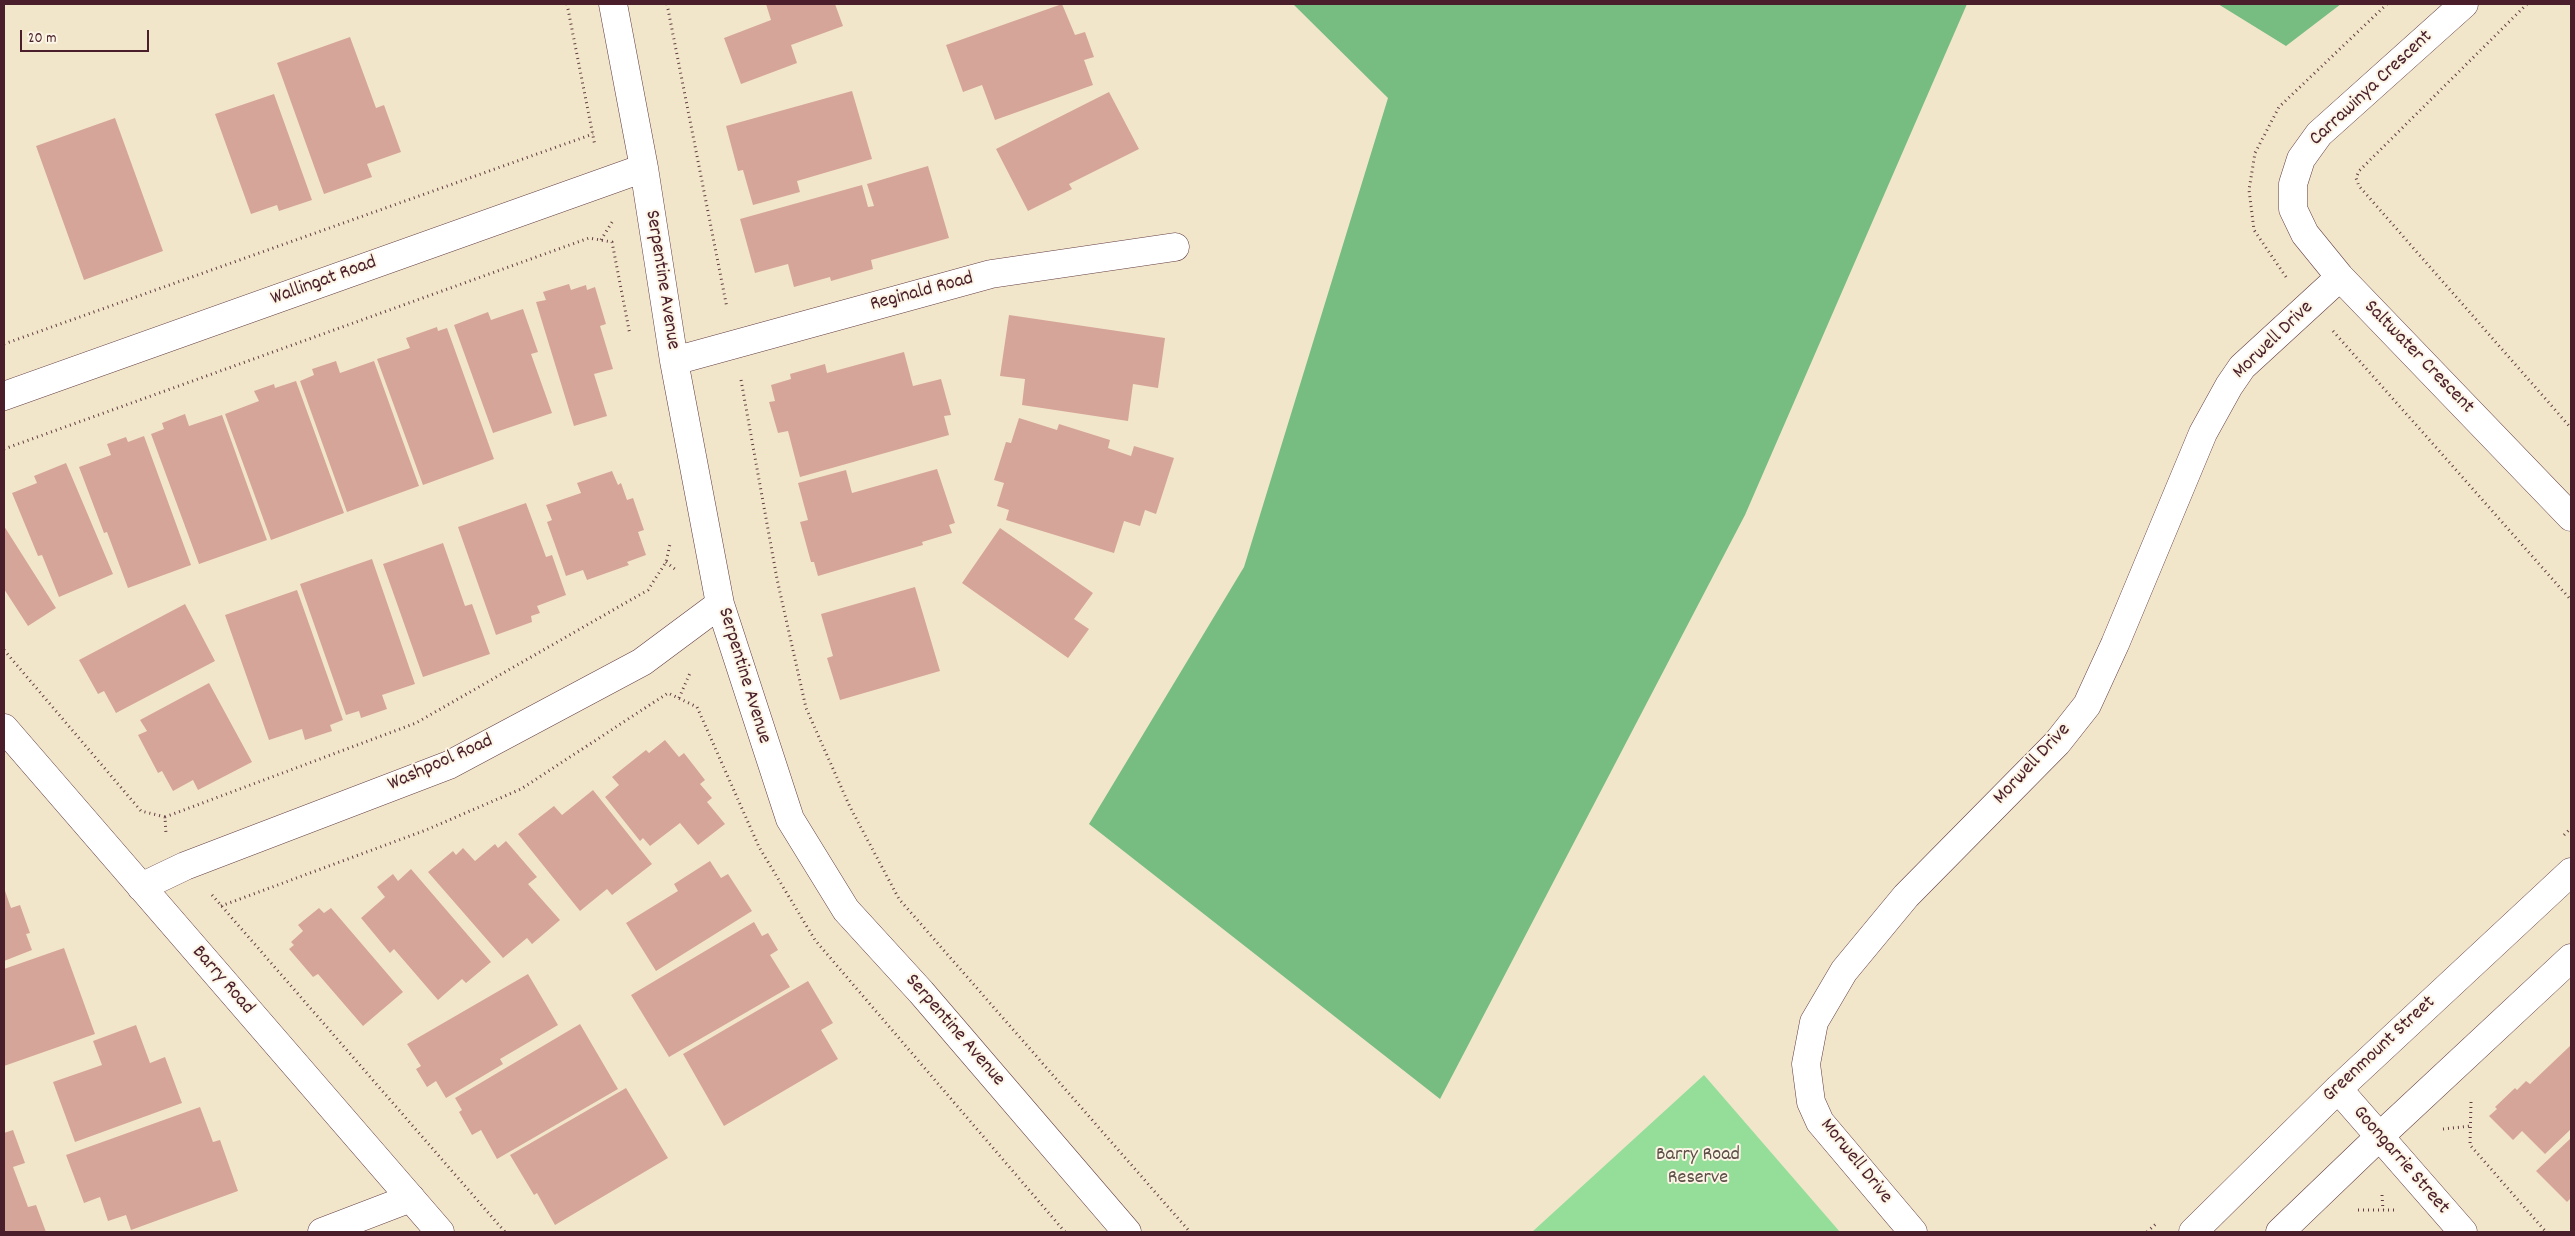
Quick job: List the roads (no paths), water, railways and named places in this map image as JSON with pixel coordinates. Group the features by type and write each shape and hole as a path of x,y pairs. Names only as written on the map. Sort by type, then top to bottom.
{"street":[{"name":"Serpentine Avenue","path":"613,4 644,168 674,361 720,604 790,819 846,910 921,992 1126,1232"},
{"name":"Carrawinya Crescent","path":"2293,184 2301,159 2319,134 2464,4"},
{"name":"Wallingat Road","path":"4,396 644,168"},
{"name":"Saltwater Crescent","path":"2293,184 2293,209 2305,234 2340,277 2571,517"},
{"name":"Reginald Road","path":"674,361 991,274 1175,247"},
{"name":"Morwell Drive","path":"1913,1232 1820,1122 1811,1102 1806,1064 1814,1022 1844,971 1906,896 2057,743 2087,706 2203,434 2224,394 2242,366 2340,277"},
{"name":"Washpool Road","path":"141,887 185,866 448,765 642,662 720,604"},
{"name":"Barry Road","path":"4,728 440,1232"},
{"name":"Greenmount Street","path":"2193,1232 2338,1088 2571,872"},
{"path":"2280,1232 2378,1137 2571,958"},
{"name":"Goongarrie Street","path":"2338,1088 2378,1137 2463,1232"},
{"path":"322,1232 411,1198"}],"park label":[{"name":"Barry Road Reserve","path":"1698,1168"}]}
